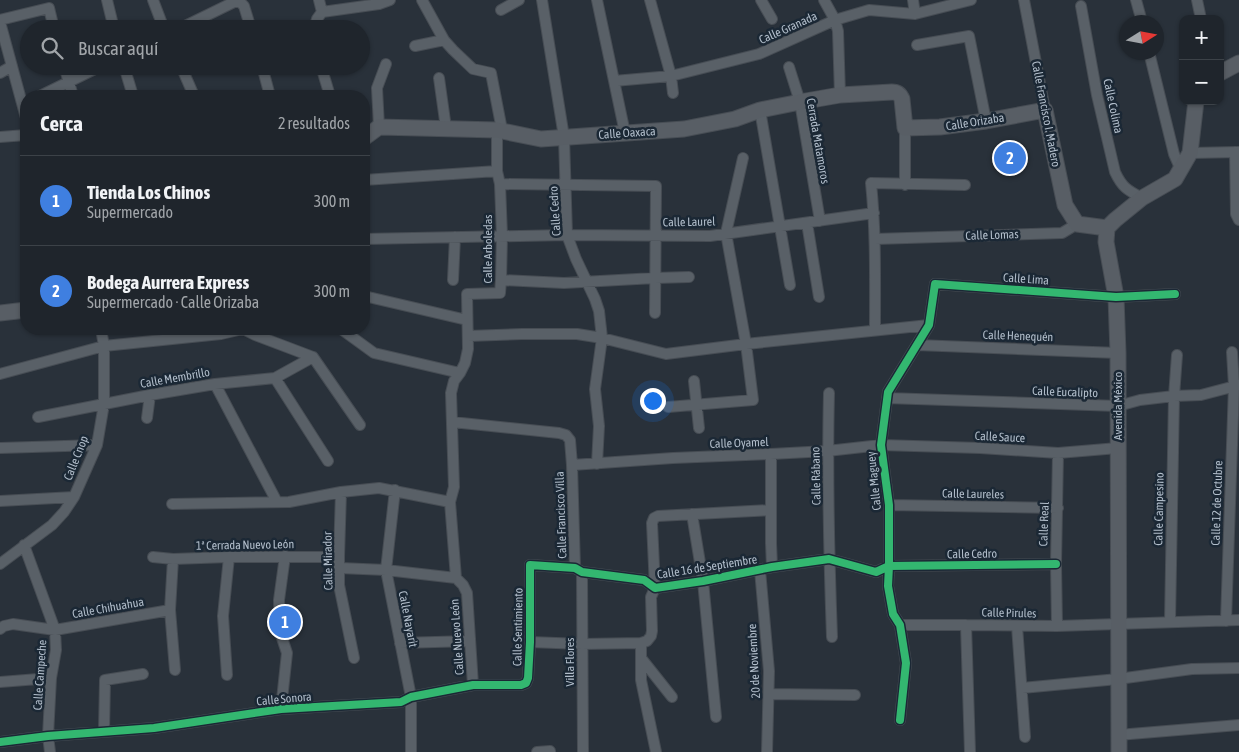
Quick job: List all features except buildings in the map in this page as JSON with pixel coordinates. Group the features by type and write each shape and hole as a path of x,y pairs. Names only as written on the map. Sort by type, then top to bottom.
{"street":[{"path":"107,0 112,20"},
{"path":"152,0 160,20"},
{"path":"317,20 322,12 320,0"},
{"path":"322,12 379,4 390,0"},
{"path":"422,0 444,40 474,68 491,73 499,130"},
{"path":"501,10 519,0"},
{"name":"Calle Cedro","path":"542,0 564,137 567,235 576,259 596,299 602,338"},
{"path":"597,0 624,133"},
{"path":"650,0 673,93"},
{"path":"761,0 772,19"},
{"path":"824,0 835,20 838,31 840,95"},
{"path":"880,0 882,11"},
{"path":"913,0 915,14"},
{"name":"Calle Granada","path":"614,81 670,76 759,54 835,20 869,10 915,14 971,0"},
{"name":"Calle Francisco I. Madero","path":"1024,0 1065,205 1076,224"},
{"path":"1136,0 1140,15"},
{"path":"1197,0 1200,15"},
{"path":"197,20 234,2 240,2 244,6 248,20"},
{"name":"Calle Colima","path":"1081,6 1115,172 1120,183 1142,198"},
{"path":"20,91 0,21 49,8 52,20"},
{"path":"917,45 969,36 986,121"},
{"path":"415,46 444,40"},
{"path":"1151,60 1174,154 1181,170"},
{"path":"370,134 379,127 377,88 386,64"},
{"path":"1224,71 1239,64"},
{"path":"0,72 12,66"},
{"name":"Cerrada Matamoros","path":"789,67 800,102 820,220"},
{"path":"66,75 71,90"},
{"path":"53,90 84,75"},
{"path":"126,75 130,90"},
{"path":"185,75 191,90"},
{"path":"264,75 268,90"},
{"path":"324,75 328,90"},
{"path":"439,78 446,128"},
{"name":"Calle Oaxaca","path":"379,127 499,130 541,139 684,129 735,119 760,110 840,95 896,92 902,99 904,128"},
{"path":"1107,228 1114,220 1142,198 1175,179 1190,153 1196,105"},
{"path":"760,110 790,285"},
{"name":"Calle Orizaba","path":"904,128 940,128 1045,110"},
{"path":"904,128 905,185"},
{"name":"Calle Arboledas","path":"468,336 467,294 500,293 502,236 500,184 497,172 499,130"},
{"path":"0,138 20,136"},
{"path":"1190,153 1237,152 1236,214 1239,220"},
{"path":"668,407 753,400 746,344 726,234 743,158"},
{"path":"370,180 497,172"},
{"path":"875,330 875,239 871,183 965,185"},
{"path":"500,184 656,186 654,313"},
{"name":"Calle Laurel","path":"370,239 567,235 710,236 874,213"},
{"path":"807,223 819,297"},
{"name":"Calle Lomas","path":"875,239 1062,233 1076,224 1107,228"},
{"name":"Avenida México","path":"1107,228 1106,242 1116,297 1118,353 1119,752"},
{"path":"453,280 455,237"},
{"path":"501,280 564,283 689,277"},
{"name":"Calle Lima","path":"935,284 1116,297 1174,294"},
{"name":"Calle Maguey","path":"900,720 906,663 900,626 893,614 888,586 889,505 881,445 888,392 929,325 935,284"},
{"path":"370,297 467,320"},
{"path":"0,313 20,311"},
{"path":"468,336 576,334 602,338 666,354 929,325"},
{"name":"Calle Cnop","path":"0,564 52,525 74,497 97,444 104,404 104,346 102,335"},
{"path":"0,374 104,346 211,335"},
{"path":"255,335 313,357 360,425"},
{"path":"349,335 374,353 460,373"},
{"name":"Calle Nuevo León","path":"468,336 465,363 454,381 451,393 454,488 450,502 456,578 463,584 467,593 473,685"},
{"path":"597,464 599,426 595,389 602,338"},
{"name":"Calle Henequén","path":"917,344 1118,353"},
{"name":"Calle 12 de Octubre","path":"1226,621 1236,386 1232,352"},
{"name":"Calle Campesino","path":"1170,622 1174,396 1177,355"},
{"name":"Calle Membrillo","path":"38,417 215,384 275,378 313,357"},
{"path":"275,378 328,461"},
{"path":"694,381 699,428"},
{"path":"215,384 277,502"},
{"name":"Calle Eucalipto","path":"887,398 1118,406 1140,400 1202,395 1236,386"},
{"name":"Calle Rábano","path":"829,393 829,559 832,637"},
{"path":"147,418 150,395"},
{"path":"452,422 566,435 570,440 572,465"},
{"path":"0,448 97,444"},
{"name":"Calle Oyamel","path":"597,464 673,458 771,454 881,445"},
{"name":"Calle Sauce","path":"881,445 1058,453 1118,448"},
{"name":"Calle Real","path":"1057,626 1058,453"},
{"path":"771,454 772,567"},
{"name":"Calle Francisco Villa","path":"579,570 572,465 597,464"},
{"path":"172,504 288,502 341,492 378,488 450,502"},
{"name":"Calle Nayarit","path":"395,490 386,570 411,697 411,752"},
{"name":"Calle Mirador","path":"341,492 340,585 354,658"},
{"name":"Calle Cnop","path":"0,501 74,497"},
{"name":"Calle Laureles","path":"889,505 1058,508"},
{"path":"530,642 582,644 641,643 646,641 651,636 652,631 651,597 655,588 652,523 654,518 658,516 771,510"},
{"path":"692,514 703,581 716,718"},
{"name":"Calle Campeche","path":"24,545 55,630 56,650 51,678 48,736 50,752"},
{"path":"281,709 286,652 280,632 279,600 285,556"},
{"name":"1ª Cerrada Nuevo León","path":"153,557 174,559 339,556"},
{"path":"227,676 223,616 230,557"},
{"path":"174,559 170,610 175,670"},
{"name":"Calle 16 de Septiembre","path":"530,565 644,580 655,588 829,559 876,572 889,566"},
{"name":"Calle Cedro","path":"889,566 1056,564"},
{"name":"Calle Sentimiento","path":"521,685 526,683 528,678 530,565"},
{"path":"340,568 386,570 456,578"},
{"name":"Villa Flores","path":"579,570 583,752"},
{"name":"20 de Noviembre","path":"760,570 769,671 767,752"},
{"name":"Calle Chihuahua","path":"0,628 13,624 55,630 170,610"},
{"name":"Calle Pirules","path":"900,626 1057,626 1239,620"},
{"path":"966,625 970,752"},
{"path":"1017,626 1025,736"},
{"path":"400,643 470,641"},
{"path":"641,643 640,680 656,752"},
{"path":"641,658 672,697"},
{"path":"1022,688 1118,679 1192,668 1239,668"},
{"path":"104,732 105,680 142,674"},
{"path":"0,682 51,678"},
{"name":"Calle Sonora","path":"0,742 48,736 154,728 281,709 401,702 411,697 473,685 521,685"},
{"path":"769,694 855,695"},
{"path":"1118,735 1239,725"},
{"path":"537,752 550,752"}],"cycle path":[{"path":"900,720 906,663 900,625 893,614 888,586 889,505 881,445 888,392 929,325 935,284 1116,297 1175,294"},
{"path":"0,742 48,736 154,728 281,709 401,702 411,697 473,685 521,685 526,683 528,678 530,565 575,568 582,572 644,580 655,588 829,559 876,572 889,566 1056,564"}],"place":[{"name":"Bodega Aurrera Express","path":"1010,158"},
{"name":"Tienda Los Chinos","path":"285,622"}]}
